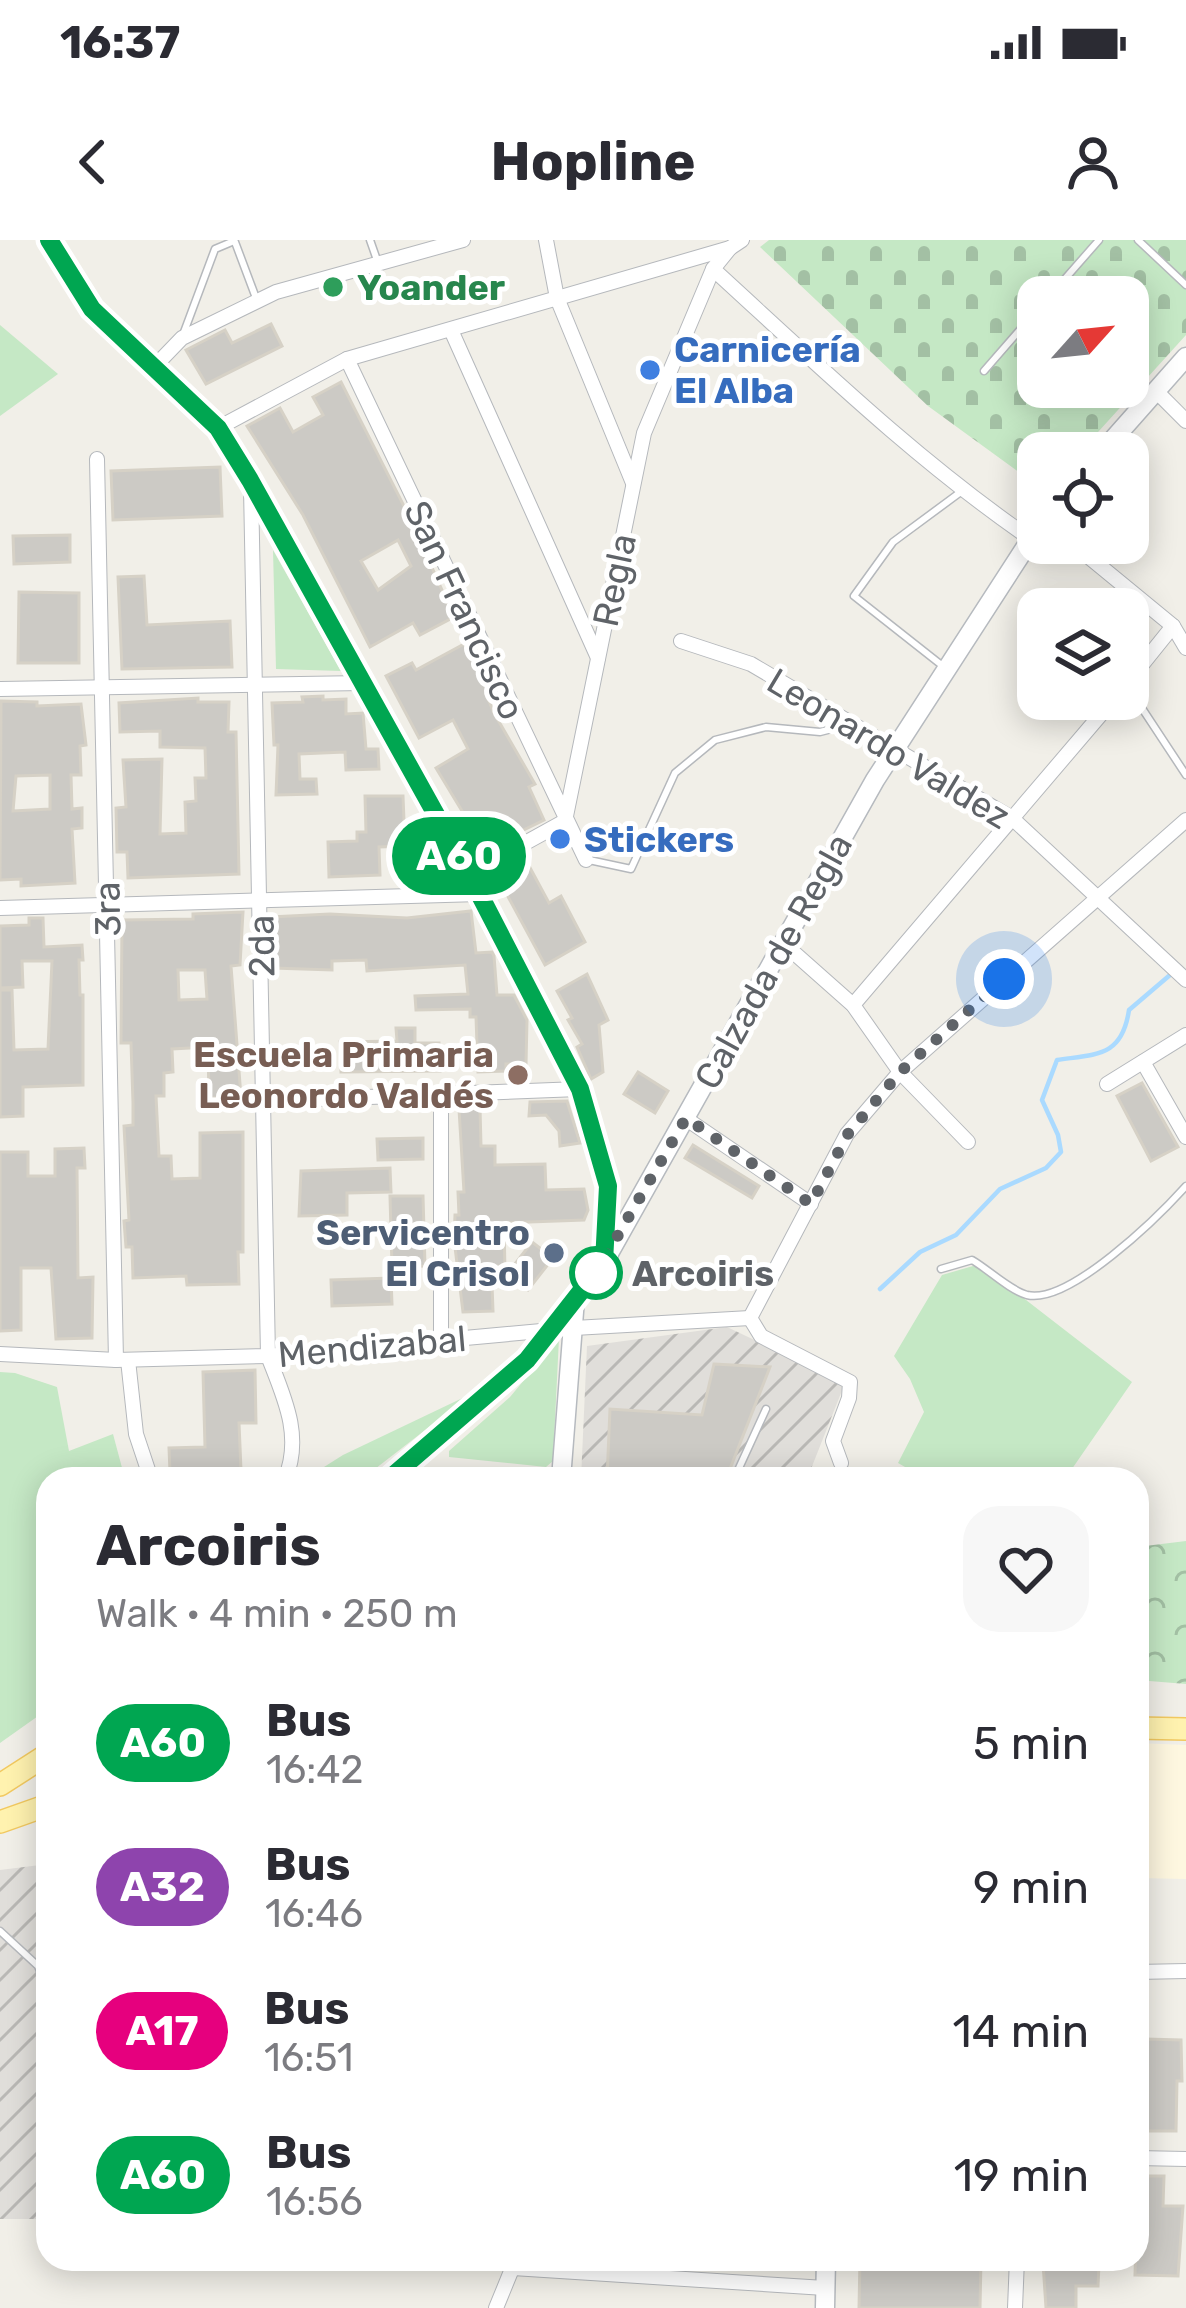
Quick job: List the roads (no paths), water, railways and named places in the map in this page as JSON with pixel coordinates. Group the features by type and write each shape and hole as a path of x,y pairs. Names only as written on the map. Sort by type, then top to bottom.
{"main road":[{"path":"49,240 92,309 218,428 474,884 580,1089 608,1186 604,1262"},
{"path":"1120,432 1186,357"},
{"name":"Calzada de Regla","path":"403,1467 527,1360 604,1262 895,749 1017,562"},
{"path":"562,1467 575,1299"},
{"path":"1149,1727 1186,1729"},
{"path":"0,1785 36,1762"},
{"path":"0,1822 36,1809"}],"street":[{"path":"155,366 182,338 257,301 439,243 463,240"},
{"path":"546,240 557,298 634,484"},
{"path":"218,428 347,359 736,244"},
{"name":"Regla","path":"565,821 644,434 713,269 736,244"},
{"path":"713,269 962,491 1017,523"},
{"path":"451,329 598,658"},
{"name":"San Francisco","path":"347,359 586,860"},
{"path":"1156,391 1186,421"},
{"name":"3ra","path":"97,459 122,1360 147,1467"},
{"name":"2da","path":"250,480 268,1356 294,1436 288,1467"},
{"path":"1098,564 1173,626 1186,648"},
{"path":"1149,657 1173,626"},
{"name":"Leonardo Valdez","path":"681,641 751,664 1013,819 1186,980"},
{"path":"0,689 363,682"},
{"path":"853,1005 1096,720"},
{"path":"841,1463 833,1442 850,1382 761,1336 750,1318 848,1134 900,1072 1186,820"},
{"path":"0,908 260,901 474,884 565,821"},
{"path":"783,944 853,1005 900,1072 968,1142"},
{"path":"1107,1084 1186,1035"},
{"path":"1143,1062 1186,1137"},
{"path":"263,1101 580,1089"},
{"path":"441,1094 441,1340"},
{"path":"686,1118 811,1204"},
{"name":"Mendizabal","path":"0,1354 122,1360 268,1356 574,1328 750,1318"},
{"path":"1149,1972 1186,1971"},
{"path":"1149,2158 1186,2159"},
{"path":"496,2308 511,2271"},
{"path":"578,2271 825,2298"},
{"path":"1015,2308 1017,2271"}],"lane":[{"path":"182,338 215,249 234,240 257,301"},
{"path":"370,240 378,264"},
{"path":"1067,276 1099,240"},
{"path":"1138,240 1186,285"},
{"path":"984,371 1017,333"},
{"path":"947,669 854,596 893,542 962,491"},
{"path":"1149,718 1186,776"},
{"path":"586,860 632,868 675,773 715,740 766,727 820,732 850,724"},
{"path":"941,1268 972,1260 1024,1294 1049,1295 1078,1280 1186,1186"},
{"path":"739,1467 766,1409"},
{"path":"0,1930 36,1964"}],"waterway":[{"path":"880,1289 920,1252 956,1235 1000,1189 1046,1168 1061,1152 1042,1100 1057,1060 1096,1054 1114,1045 1129,1010 1170,975"}],"place":[{"name":"Yoander","path":"333,287"},
{"name":"Carnicería El Alba","path":"650,370"},
{"name":"Stickers","path":"560,839"},
{"name":"Escuela Primaria Leonordo Valdés","path":"518,1075"},
{"name":"Servicentro El Crisol","path":"554,1253"},
{"name":"Arcoiris","path":"596,1273"}]}
